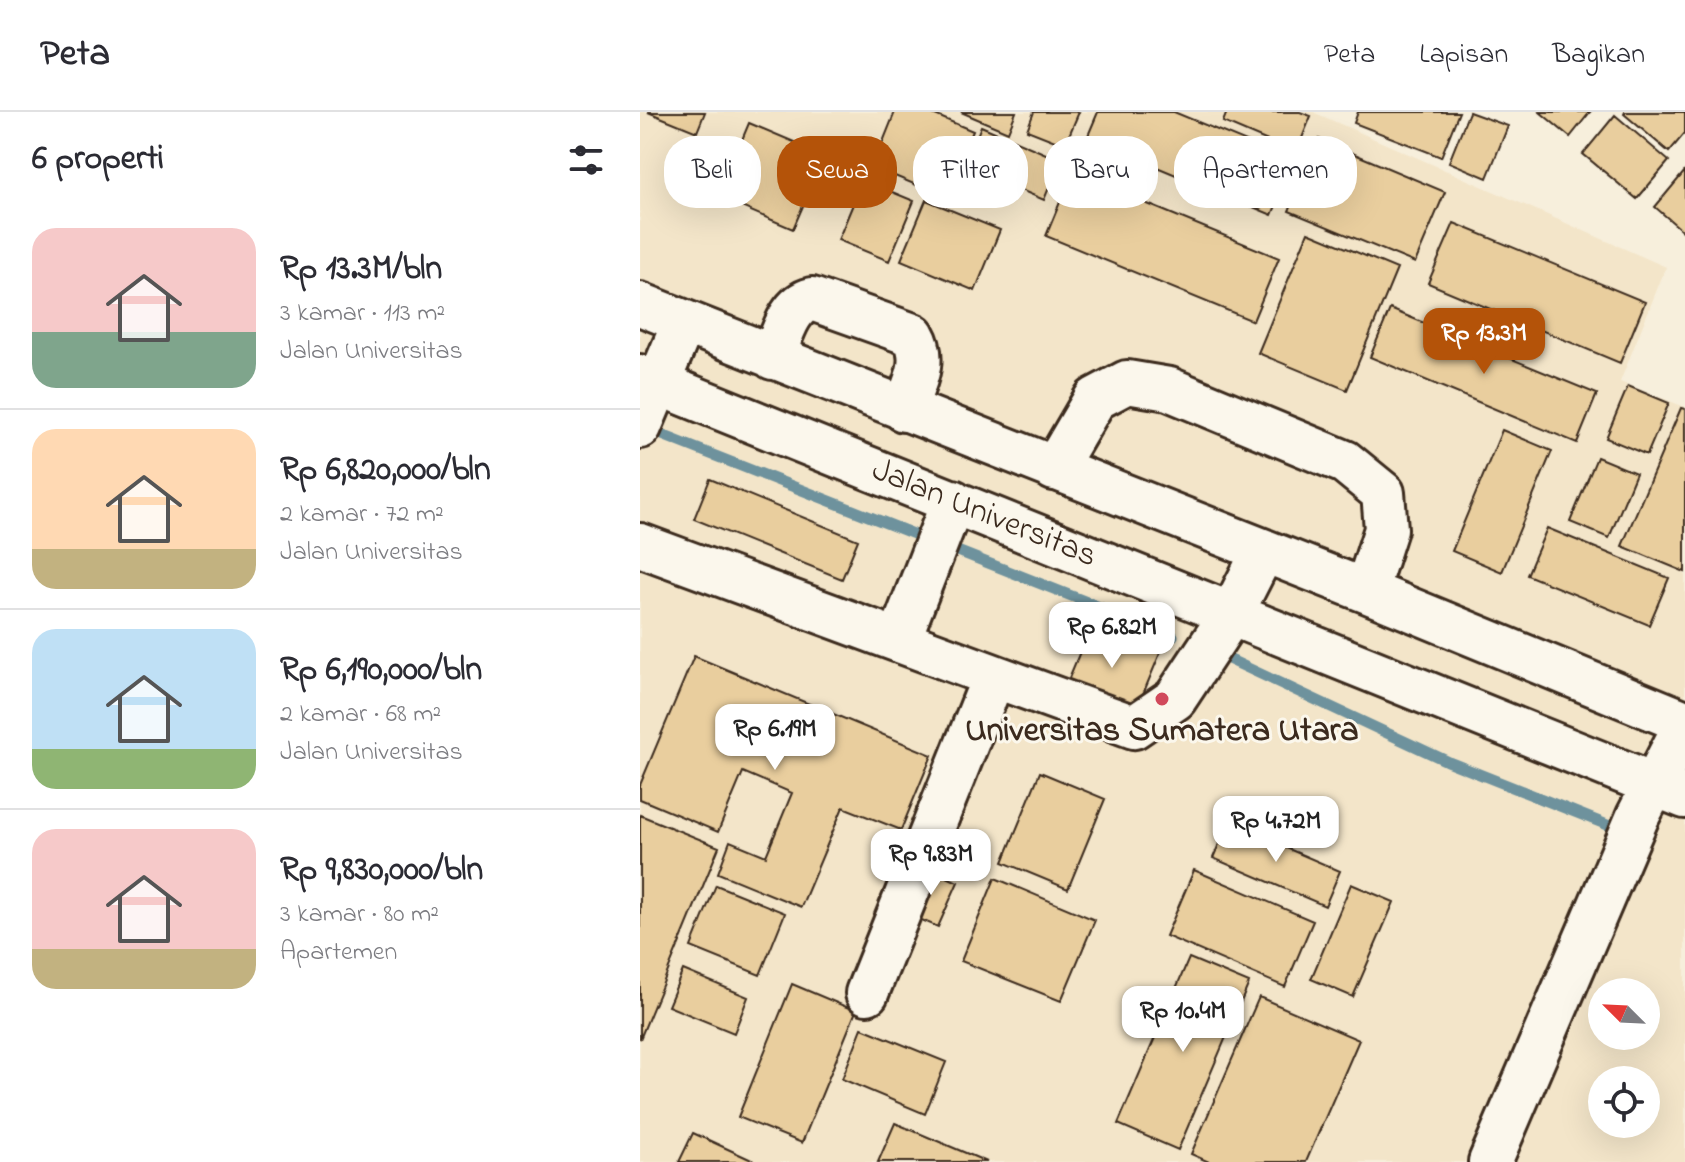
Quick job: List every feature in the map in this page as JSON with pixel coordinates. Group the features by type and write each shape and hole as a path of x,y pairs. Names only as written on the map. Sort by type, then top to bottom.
{"street":[{"path":"773,358 791,314 801,302 812,299 913,335 920,347 921,365 904,410"},
{"name":"Jalan Universitas","path":"640,304 1366,591 1685,724"},
{"path":"640,427 650,379 684,322"},
{"path":"793,439 818,376"},
{"name":"Jalan Universitas","path":"650,379 1669,790"},
{"path":"1003,521 1041,464 1095,399 1127,382 1169,389 1345,462 1383,493 1386,529 1366,591"},
{"path":"899,640 953,501"},
{"path":"640,545 1134,727 1175,699 1232,613 1263,552"},
{"path":"867,993 994,676"},
{"path":"1490,1162 1638,816 1669,790 1685,724"}],"shaded area":[{"name":"Universitas Sumatera Utara","path":"640,112 1313,112 1666,267 1620,382 1685,407 1685,1162 640,1162"}],"building":[{"path":"648,112 705,112 697,132"},
{"path":"895,112 928,112 973,131 971,136 913,136 913,184 897,177 897,136 885,136"},
{"path":"961,112 1016,112 1008,132"},
{"path":"1034,112 1079,112 1069,136 1044,137 1027,130"},
{"path":"1098,112 1174,112 1232,136 1174,136 1174,174 1158,168 1158,136 1088,136"},
{"path":"1227,112 1300,112 1311,116 1303,136 1256,136 1223,122"},
{"path":"1358,112 1459,112 1441,157 1354,123"},
{"path":"1469,112 1508,126 1487,178 1449,162"},
{"path":"1540,112 1590,112 1570,137"},
{"path":"1625,112 1685,112 1685,133 1669,152"},
{"path":"1615,115 1669,161 1637,199 1583,154"},
{"path":"749,123 780,136 777,136 777,208 802,208 793,229 744,208 761,208 761,136 744,136"},
{"path":"981,126 1004,136 977,136"},
{"path":"1028,146 1044,153 1044,200 1028,193"},
{"path":"1357,155 1445,192 1415,263 1289,211 1290,208 1357,208"},
{"path":"1685,171 1685,233 1655,207"},
{"path":"897,194 913,201 889,261 838,240 851,208 897,208"},
{"path":"923,208 946,208 1000,230 975,291 901,260"},
{"path":"1058,208 1157,208 1279,258 1253,321 1046,236"},
{"path":"1255,208 1275,208 1272,215"},
{"path":"1454,223 1645,302 1620,363 1428,283"},
{"path":"1308,232 1397,269 1347,390 1258,353"},
{"path":"1390,309 1597,394 1577,443 1370,357"},
{"path":"1628,386 1669,403 1647,455 1606,438"},
{"path":"1681,408 1685,409 1685,572 1622,546"},
{"path":"1502,430 1552,451 1502,572 1452,551"},
{"path":"1597,457 1636,473 1609,538 1570,522"},
{"path":"710,479 858,540 842,579 694,519"},
{"path":"1547,528 1669,578 1649,625 1527,575"},
{"path":"1092,623 1161,651 1133,718 1064,690"},
{"path":"694,656 932,755 901,830 843,807 801,907 718,873 730,841 766,856 792,793 743,772 718,832 640,799 640,785"},
{"path":"1040,772 1105,799 1068,889 1003,862"},
{"path":"640,815 719,847 640,1039"},
{"path":"1228,823 1340,871 1325,906 1213,858"},
{"path":"925,867 958,882 938,927 905,913"},
{"path":"1194,870 1313,921 1285,987 1166,936"},
{"path":"995,878 1095,920 1061,1001 961,961"},
{"path":"1351,884 1394,902 1353,997 1311,979"},
{"path":"716,885 785,913 760,975 691,947"},
{"path":"1189,958 1249,983 1178,1150 1118,1124"},
{"path":"683,970 748,997 734,1033 668,1006"},
{"path":"792,984 856,1011 802,1143 738,1117"},
{"path":"1259,997 1359,1040 1306,1162 1209,1162 1191,1154"},
{"path":"862,1028 946,1062 925,1114 842,1079"},
{"path":"895,1123 987,1162 878,1162"},
{"path":"693,1133 756,1162 679,1162"}],"waterway":[{"path":"647,429 929,540"},
{"path":"945,546 1173,636"},
{"path":"1222,656 1449,762 1620,830"}],"place":[{"name":"Universitas Sumatera Utara","path":"1162,699"}]}
